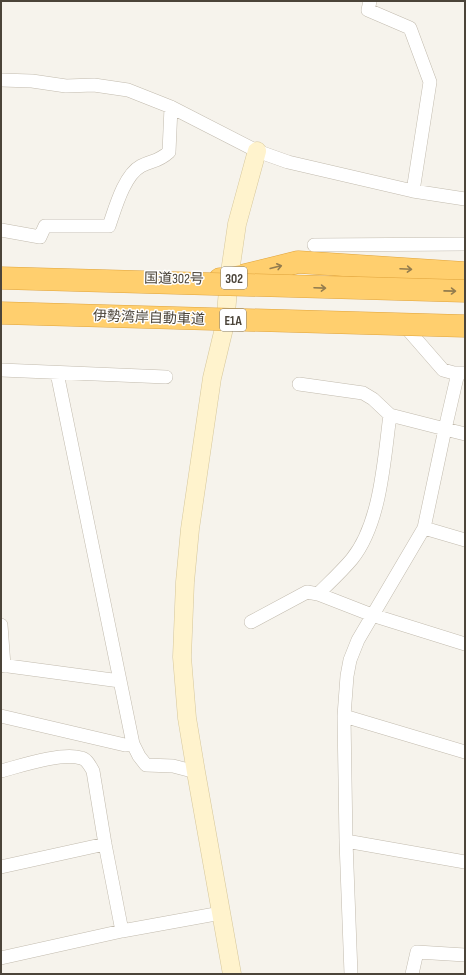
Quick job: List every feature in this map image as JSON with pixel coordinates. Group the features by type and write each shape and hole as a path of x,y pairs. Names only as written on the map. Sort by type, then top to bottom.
{"highway":[{"name":"国道302号","path":"1,273 119,278 229,279 298,262 465,272"},
{"path":"1,278 465,291"},
{"name":"伊勢湾岸自動車道","path":"1,313 465,326"},
{"path":"1,317 465,333"}],"street":[{"path":"370,1 368,10 410,28 430,82 413,191"},
{"path":"1,80 32,81 66,86 94,85 128,90 171,108 257,151 288,162 413,191 465,199"},
{"path":"1,230 40,237 44,226 109,226 122,189 134,172 141,166 162,158 169,152 171,108"},
{"path":"232,974 187,718 182,657 185,582 190,529 212,378 225,324 229,279 237,224 257,151"},
{"path":"314,245 465,244"},
{"path":"351,974 346,841 344,716 347,676 350,660 358,640 424,528 445,429 461,373 443,370 409,331"},
{"path":"1,370 166,377"},
{"path":"57,373 133,744 139,756 146,765 173,766 196,772"},
{"path":"299,384 363,393 373,399 390,415 465,434"},
{"path":"318,594 352,558 366,537 378,500 390,415"},
{"path":"424,528 465,540"},
{"path":"251,622 307,592 318,594 372,615 465,644"},
{"path":"1,625 2,666 120,681"},
{"path":"1,716 125,745 133,744"},
{"path":"344,716 465,752"},
{"path":"1,771 61,757 81,758 88,763 93,771 105,844 122,931"},
{"path":"346,841 465,862"},
{"path":"1,867 105,844"},
{"path":"1,958 122,931 221,913"},
{"path":"412,974 416,952 465,955"}]}
